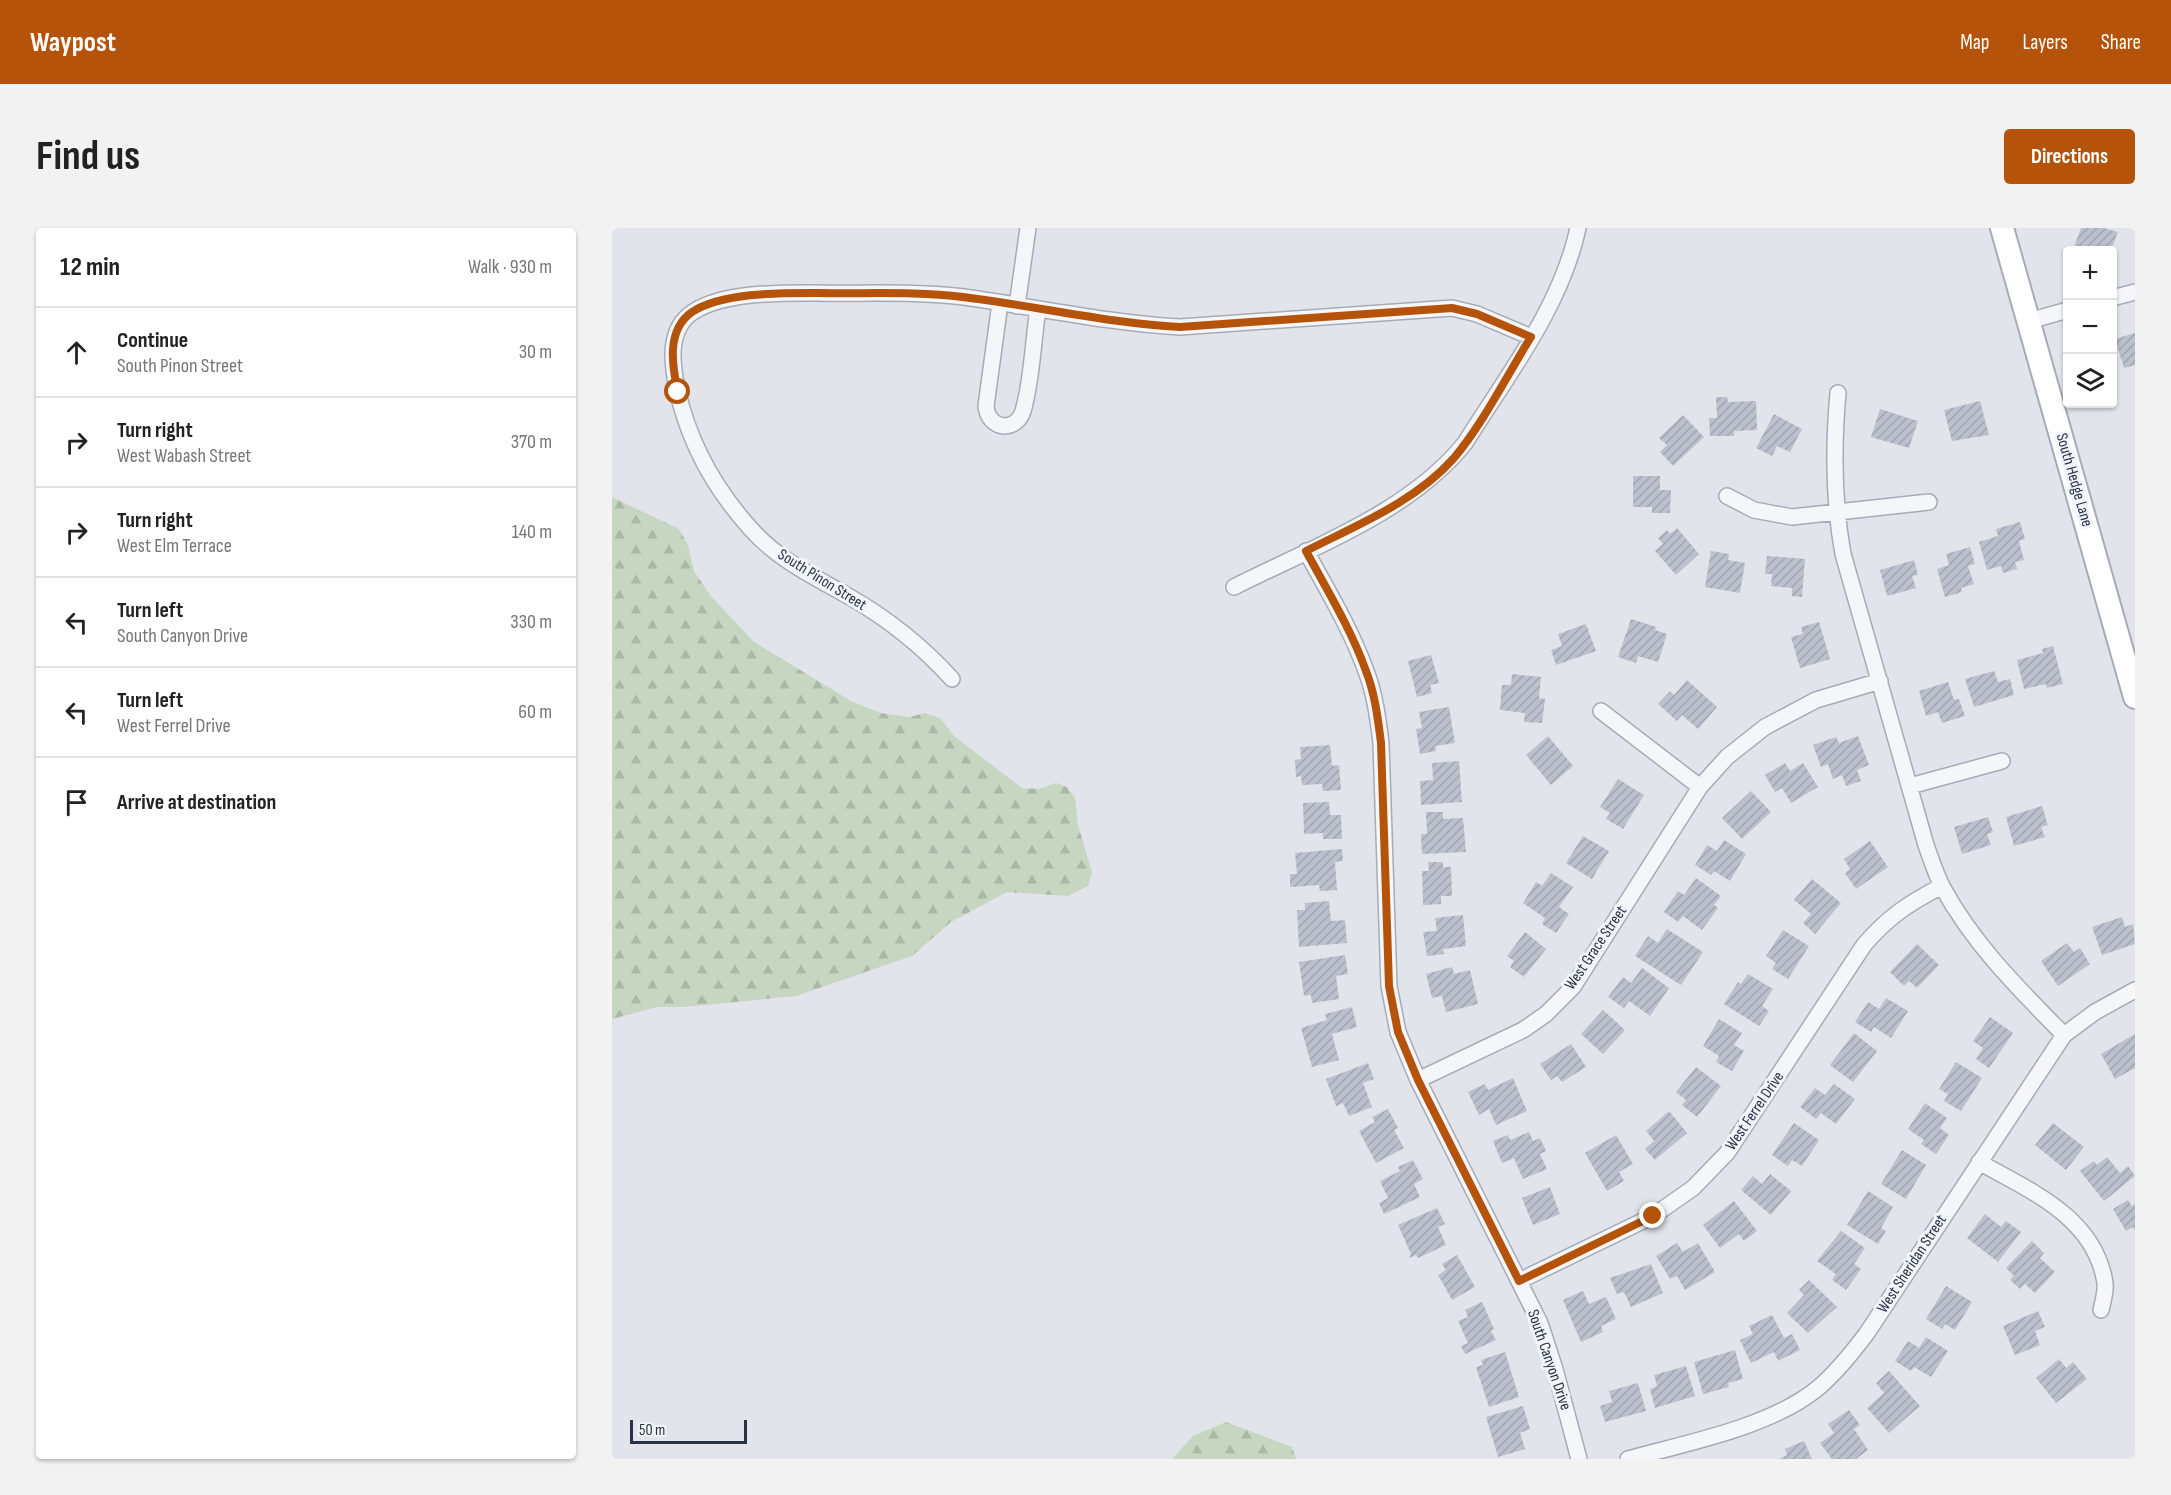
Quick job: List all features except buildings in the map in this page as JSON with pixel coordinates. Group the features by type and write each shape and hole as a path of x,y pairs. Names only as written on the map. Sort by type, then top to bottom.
{"street":[{"path":"1017,306 1028,228"},
{"path":"1234,587 1388,508 1434,477 1465,443 1531,337 1558,288 1572,254 1578,228"},
{"name":"South Hedge Lane","path":"2002,228 2135,697"},
{"path":"2117,297 2135,292"},
{"name":"South Pinon Street","path":"952,679 927,652 901,631 850,597 781,557 752,530 715,485 696,448 678,392 673,348 678,329 691,313 705,307 756,295 908,294 963,297 1000,303"},
{"path":"1038,309 1023,412 1010,425 1001,426 993,423 987,417 986,406 1000,303 1146,325 1180,327 1452,308 1477,314 1531,337"},
{"path":"2029,321 2063,311"},
{"path":"1838,393 1833,450 1835,514 1843,554 1926,845 1942,886 1969,931 2002,972 2064,1035"},
{"path":"1727,496 1754,510 1792,517 1929,502"},
{"name":"South Canyon Drive","path":"1306,551 1354,640 1367,673 1377,711 1381,743 1389,986 1398,1032 1418,1080 1540,1323 1579,1459"},
{"name":"West Grace Street","path":"1418,1080 1523,1030 1546,1014 1573,987 1700,787 1727,757 1764,727 1816,700 1880,681"},
{"path":"1601,711 1700,787"},
{"path":"1910,786 2002,761"},
{"name":"West Ferrel Drive","path":"1519,1281 1653,1216 1693,1188 1727,1153 1864,945 1885,920 1942,886"},
{"name":"West Sheridan Street","path":"1628,1459 1734,1430 1776,1412 1816,1389 1843,1364 1867,1333 2064,1035 2095,1012 2135,990"},
{"path":"1979,1161 2050,1202 2076,1224 2097,1253 2105,1284 2101,1310"}],"green space":[{"path":"612,497 679,529 688,545 694,571 710,595 754,642 851,701 881,713 909,717 925,713 940,718 954,736 1022,788 1039,789 1056,783 1067,787 1075,798 1078,825 1092,872 1088,886 1068,896 1007,892 951,922 912,956 796,996 684,1007 657,1007 612,1019"},
{"path":"1226,1422 1292,1447 1296,1459 1172,1459 1193,1436"}],"route":[{"path":"678,392 673,370 673,348 678,329 691,313 728,300 785,293 963,297 1146,325 1180,327 1452,308 1477,314 1531,337 1465,443 1434,477 1408,497 1306,551 1354,640 1367,673 1377,711 1381,743 1389,986 1398,1032 1418,1080 1519,1281 1653,1216"}]}
